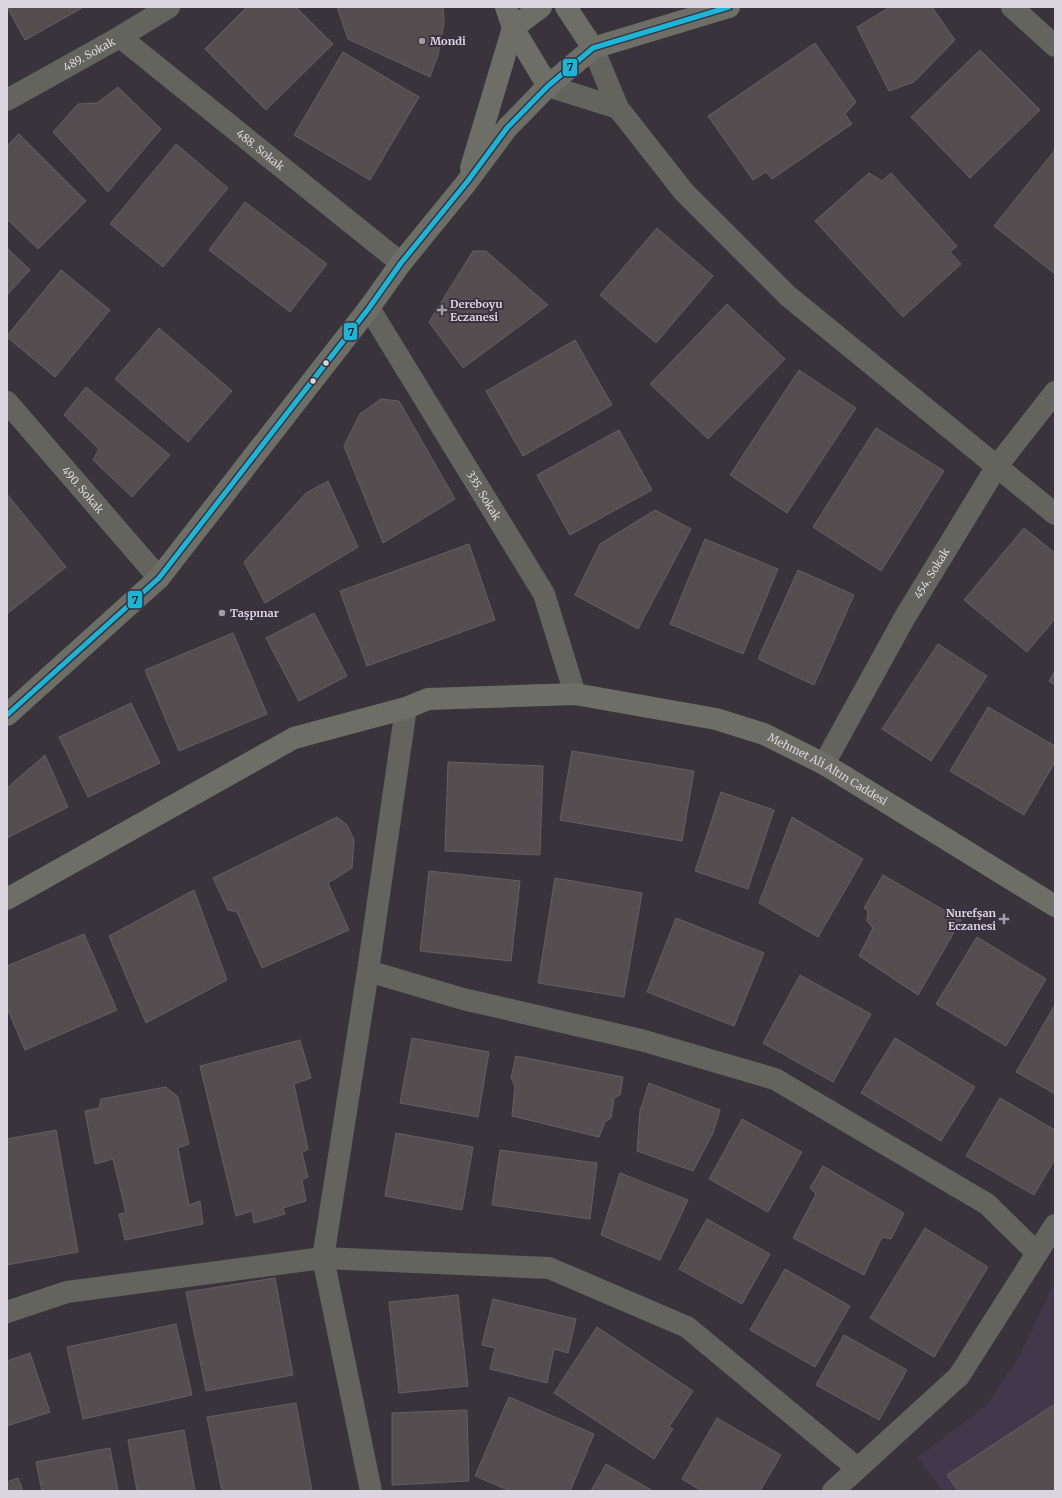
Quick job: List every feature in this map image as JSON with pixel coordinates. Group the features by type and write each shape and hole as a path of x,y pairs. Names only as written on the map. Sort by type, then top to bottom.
{"street":[{"name":"489. Sokak","path":"7,100 120,37 170,7"},
{"path":"506,7 513,28 548,86 618,108"},
{"path":"466,182 513,28 541,7"},
{"path":"566,7 593,48 618,108 684,192 788,296 1055,514"},
{"path":"7,715 159,578 370,308 401,263 507,128 548,86 593,48 729,7"},
{"path":"1012,7 1055,46"},
{"name":"488. Sokak","path":"120,37 401,263"},
{"name":"335. Sokak","path":"370,308 544,594 575,694"},
{"name":"454. Sokak","path":"824,764 905,617 997,466 1055,392"},
{"name":"490. Sokak","path":"7,402 159,578"},
{"name":"Mehmet Ali Altın Caddesi","path":"7,899 294,738 406,708 428,699 575,694 716,719 764,734 824,764 1055,906"},
{"path":"371,1491 323,1258 368,971 406,708"},
{"path":"368,971 463,998 641,1040 775,1079 987,1204 1037,1253"},
{"path":"832,1491 959,1376 1055,1225"},
{"path":"7,1312 67,1292 323,1258 549,1268 686,1327 857,1468"}],"shaded area":[{"path":"1055,1282 1055,1491 943,1491 918,1457 986,1406 1021,1354"}],"building":[{"path":"7,7 81,7 82,8 25,40"},
{"path":"247,7 296,7 333,44 266,110 205,49"},
{"path":"337,7 443,7 444,23 438,55 430,77 348,39"},
{"path":"890,7 932,7 955,40 914,82 889,91 857,27"},
{"path":"815,43 856,102 845,114 852,124 772,179 766,172 753,180 708,116"},
{"path":"980,50 1040,110 970,178 911,117"},
{"path":"343,52 419,97 370,180 294,135"},
{"path":"118,87 161,129 108,192 53,132 78,104 97,103"},
{"path":"19,134 86,201 38,249 7,219 7,146"},
{"path":"176,144 228,188 163,267 110,224"},
{"path":"1055,150 1055,274 994,226"},
{"path":"869,173 882,181 891,173 957,246 950,252 961,264 903,317 815,221"},
{"path":"245,202 327,264 290,312 209,250"},
{"path":"657,228 713,276 656,343 600,295"},
{"path":"7,248 30,270 7,295"},
{"path":"473,251 486,251 548,305 463,368 429,322"},
{"path":"61,270 110,310 55,377 7,336"},
{"path":"727,304 785,359 708,439 650,384"},
{"path":"159,328 232,391 188,442 115,379"},
{"path":"575,340 612,405 523,456 486,391"},
{"path":"799,370 856,408 787,513 730,475"},
{"path":"86,387 170,455 132,497 93,460 99,449 64,415"},
{"path":"381,399 399,401 455,499 383,543 344,446 360,414"},
{"path":"876,428 944,471 881,571 813,527"},
{"path":"619,430 652,490 570,535 537,475"},
{"path":"328,481 358,547 265,603 244,562 306,493"},
{"path":"7,494 66,567 7,614"},
{"path":"655,510 691,529 638,629 575,595 600,544"},
{"path":"1024,528 1055,553 1055,619 1027,652 964,600"},
{"path":"705,539 778,569 743,654 670,624"},
{"path":"469,544 495,620 367,666 340,591"},
{"path":"798,570 854,595 814,685 758,659"},
{"path":"314,613 347,676 299,701 266,638"},
{"path":"233,633 267,714 179,751 145,670"},
{"path":"938,644 987,676 931,761 882,729"},
{"path":"1055,671 1055,685 1049,681"},
{"path":"131,703 160,763 88,797 59,737"},
{"path":"988,707 1055,746 1055,762 1024,815 950,771"},
{"path":"572,751 694,771 682,841 560,820"},
{"path":"45,755 68,807 7,838 7,788"},
{"path":"448,762 543,766 540,855 445,851"},
{"path":"721,792 774,810 748,889 695,871"},
{"path":"337,817 347,825 354,840 352,868 328,883 349,930 262,968 237,912 228,910 213,878"},
{"path":"792,817 863,859 818,937 759,903"},
{"path":"429,871 520,881 511,961 420,951"},
{"path":"883,875 961,920 918,995 859,956 873,928 867,921 868,911 864,908"},
{"path":"555,878 642,893 624,997 538,983"},
{"path":"194,890 227,980 146,1023 109,936"},
{"path":"676,918 764,953 734,1026 647,992"},
{"path":"84,934 117,1010 25,1050 7,1008 7,966"},
{"path":"977,937 1046,979 1006,1046 936,1004"},
{"path":"800,975 871,1014 833,1082 763,1043"},
{"path":"1055,1005 1055,1094 1016,1072"},
{"path":"412,1038 489,1052 478,1117 400,1103"},
{"path":"895,1038 975,1087 941,1141 861,1093"},
{"path":"300,1040 311,1078 294,1084 308,1149 302,1153 308,1177 302,1180 306,1201 283,1208 285,1214 254,1223 252,1211 236,1216 200,1066"},
{"path":"516,1056 623,1077 620,1095 614,1098 611,1118 605,1122 599,1137 512,1116 515,1086 511,1078"},
{"path":"649,1083 720,1110 713,1133 693,1171 637,1151 640,1111"},
{"path":"166,1087 178,1097 189,1144 178,1148 189,1205 200,1201 203,1224 125,1240 119,1214 126,1213 113,1159 95,1164 85,1111 99,1108 101,1099"},
{"path":"1000,1098 1055,1130 1055,1159 1034,1195 966,1156"},
{"path":"742,1119 802,1152 768,1212 709,1179"},
{"path":"56,1130 78,1252 7,1265 7,1139"},
{"path":"396,1133 473,1147 462,1210 385,1196"},
{"path":"500,1150 597,1163 590,1219 492,1205"},
{"path":"823,1166 904,1213 891,1239 882,1237 864,1275 793,1238 816,1194 810,1188"},
{"path":"620,1173 688,1200 660,1260 601,1235"},
{"path":"707,1219 770,1254 742,1304 679,1269"},
{"path":"925,1228 988,1267 934,1357 870,1318"},
{"path":"785,1269 850,1306 815,1367 750,1330"},
{"path":"275,1278 293,1375 206,1391 186,1292"},
{"path":"458,1295 468,1386 399,1393 389,1302"},
{"path":"493,1299 576,1319 568,1353 554,1349 547,1383 490,1369 495,1348 482,1345"},
{"path":"176,1324 192,1395 83,1419 67,1347"},
{"path":"597,1327 693,1391 669,1427 673,1429 654,1459 554,1393"},
{"path":"844,1335 907,1370 879,1420 816,1385"},
{"path":"30,1353 50,1412 7,1426 7,1361"},
{"path":"509,1397 594,1434 570,1491 510,1491 475,1476"},
{"path":"296,1403 312,1491 222,1491 207,1417"},
{"path":"1055,1404 1055,1490 958,1491 947,1475"},
{"path":"467,1410 469,1481 392,1485 392,1413"},
{"path":"717,1418 781,1455 760,1491 702,1491 682,1479"},
{"path":"184,1430 195,1491 137,1491 128,1440"},
{"path":"110,1448 118,1491 42,1491 36,1462"},
{"path":"606,1464 653,1491 591,1491"},
{"path":"18,1478 23,1491 7,1491 7,1482"}],"transit line":[{"name":"7","path":"7,715 159,578 369,308 401,263 467,182 507,128 548,86 593,48 729,7"}],"place":[{"name":"Mondi","path":"422,41"},
{"name":"Dereboyu Eczanesi","path":"442,310"},
{"name":"Taşpınar","path":"222,613"},
{"name":"Nurefşan Eczanesi","path":"1004,919"}]}
